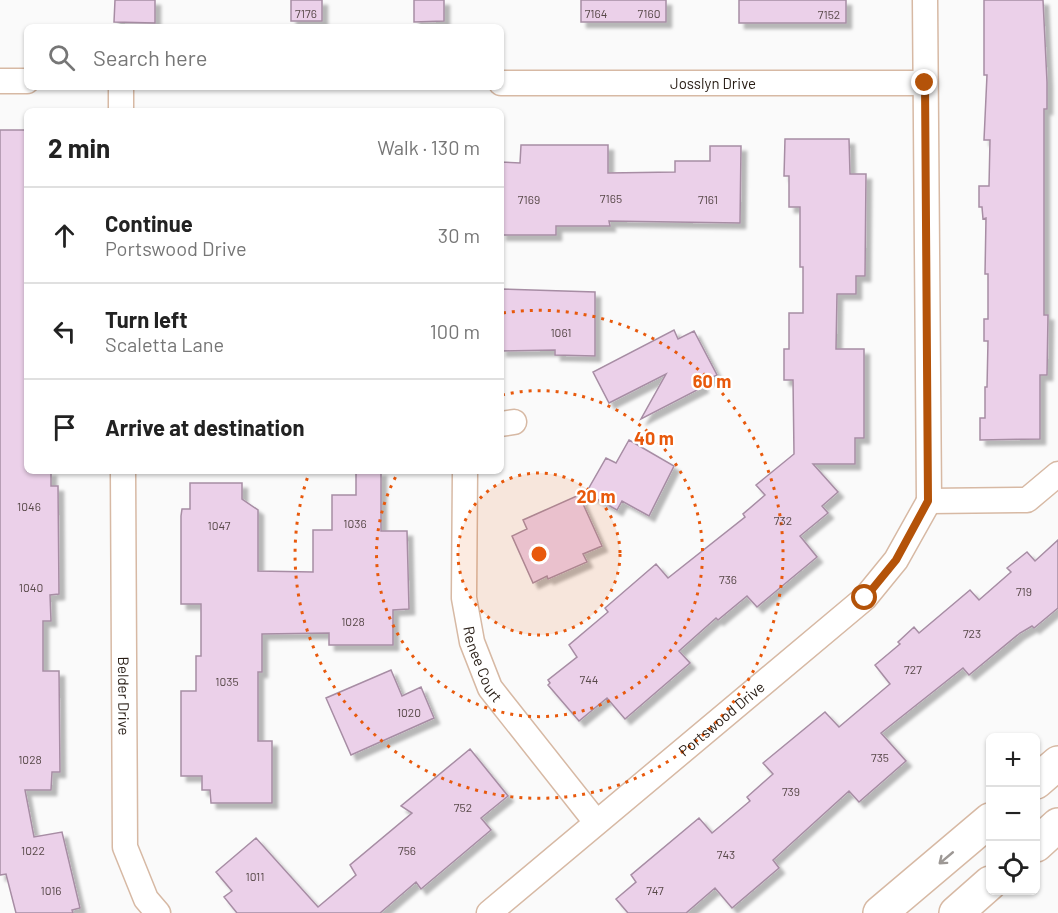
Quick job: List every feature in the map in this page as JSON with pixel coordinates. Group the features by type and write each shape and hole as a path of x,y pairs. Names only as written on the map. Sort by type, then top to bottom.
{"main road":[{"path":"1040,778 1058,763"},
{"path":"880,913 986,823"},
{"path":"1039,841 1058,825"},
{"path":"956,913 986,887"}],"street":[{"path":"925,0 928,501 1027,500 1058,474"},
{"path":"0,81 24,81"},
{"name":"Josslyn Drive","path":"504,83 925,83"},
{"path":"121,90 121,108"},
{"name":"Belder Drive","path":"123,474 125,847 146,899 158,913"},
{"name":"Renee Court","path":"465,474 464,598 472,642 490,688 596,822"},
{"name":"Portswood Drive","path":"489,913 865,598 896,560 928,501"}],"building":[{"path":"115,0 155,0 155,23 114,22"},
{"path":"291,0 322,0 322,21 291,21"},
{"path":"414,0 444,0 444,21 414,22"},
{"path":"581,0 666,0 666,22 581,22"},
{"path":"739,0 846,0 846,23 739,23"},
{"path":"984,0 1043,0 1047,82 1047,109 1044,109 1044,315 1048,315 1047,375 1040,375 1040,439 980,440 980,418 985,418 985,387 987,387 988,341 984,341 984,319 988,319 988,274 985,274 986,218 983,219 982,207 979,207 979,186 989,186 990,140 984,140 987,75 984,75"},
{"path":"0,130 24,130 24,474 51,474 51,486 58,486 59,594 50,595 51,621 43,621 43,671 59,671 60,772 52,772 51,790 25,790 34,837 62,832 80,908 72,910 73,913 16,913 6,874 0,875"},
{"path":"785,139 849,139 850,174 866,174 865,276 856,276 856,294 837,294 836,349 864,349 864,438 855,438 855,464 813,464 838,492 822,506 828,513 800,536 817,557 757,607 747,596 718,620 716,618 679,651 690,663 625,719 607,698 579,721 548,685 550,683 548,680 577,657 569,645 608,612 605,608 656,564 668,578 745,517 743,514 765,495 756,485 794,454 793,380 784,380 784,349 789,349 789,313 803,313 803,267 800,267 800,207 789,207 789,176 784,176"},
{"path":"521,145 608,145 608,173 675,172 675,161 710,161 710,146 741,146 740,223 609,221 610,226 556,226 556,235 504,235 504,162 520,163"},
{"path":"504,289 595,292 595,356 555,355 555,350 504,351"},
{"path":"674,330 678,339 694,331 717,375 701,383 703,387 641,419 666,374 609,403 593,372"},
{"path":"629,440 674,466 649,516 622,501 617,510 586,493 606,458 616,463"},
{"path":"356,474 381,474 381,531 407,531 409,609 393,610 393,645 329,645 329,633 262,634 262,672 258,672 258,741 272,741 272,803 211,803 210,790 202,790 202,776 181,776 181,691 196,691 196,656 201,656 201,604 181,604 181,516 182,509 190,509 190,483 242,483 242,499 258,510 258,571 313,572 313,530 332,530 332,495 356,495"},
{"path":"579,495 602,546 583,554 587,562 533,583 512,536 527,529 523,520"},
{"path":"1058,540 1058,608 1034,628 1032,626 1020,633 969,675 963,668 881,733 906,761 859,802 849,791 773,860 779,868 732,908 715,888 686,913 628,913 616,899 636,882 631,875 699,818 712,833 750,801 747,797 773,774 763,763 825,712 839,727 890,684 875,665 900,644 898,642 914,627 919,633 970,590 979,600 1011,572 1007,568 1027,552 1035,561"},
{"path":"391,670 402,696 421,687 434,718 351,755 326,698"},
{"path":"470,749 508,796 481,818 491,830 421,889 416,882 380,913 237,913 224,897 232,891 216,872 256,838 318,907 356,875 350,865 412,813 401,806"}],"route":[{"path":"865,598 896,560 928,501 925,83"}]}
